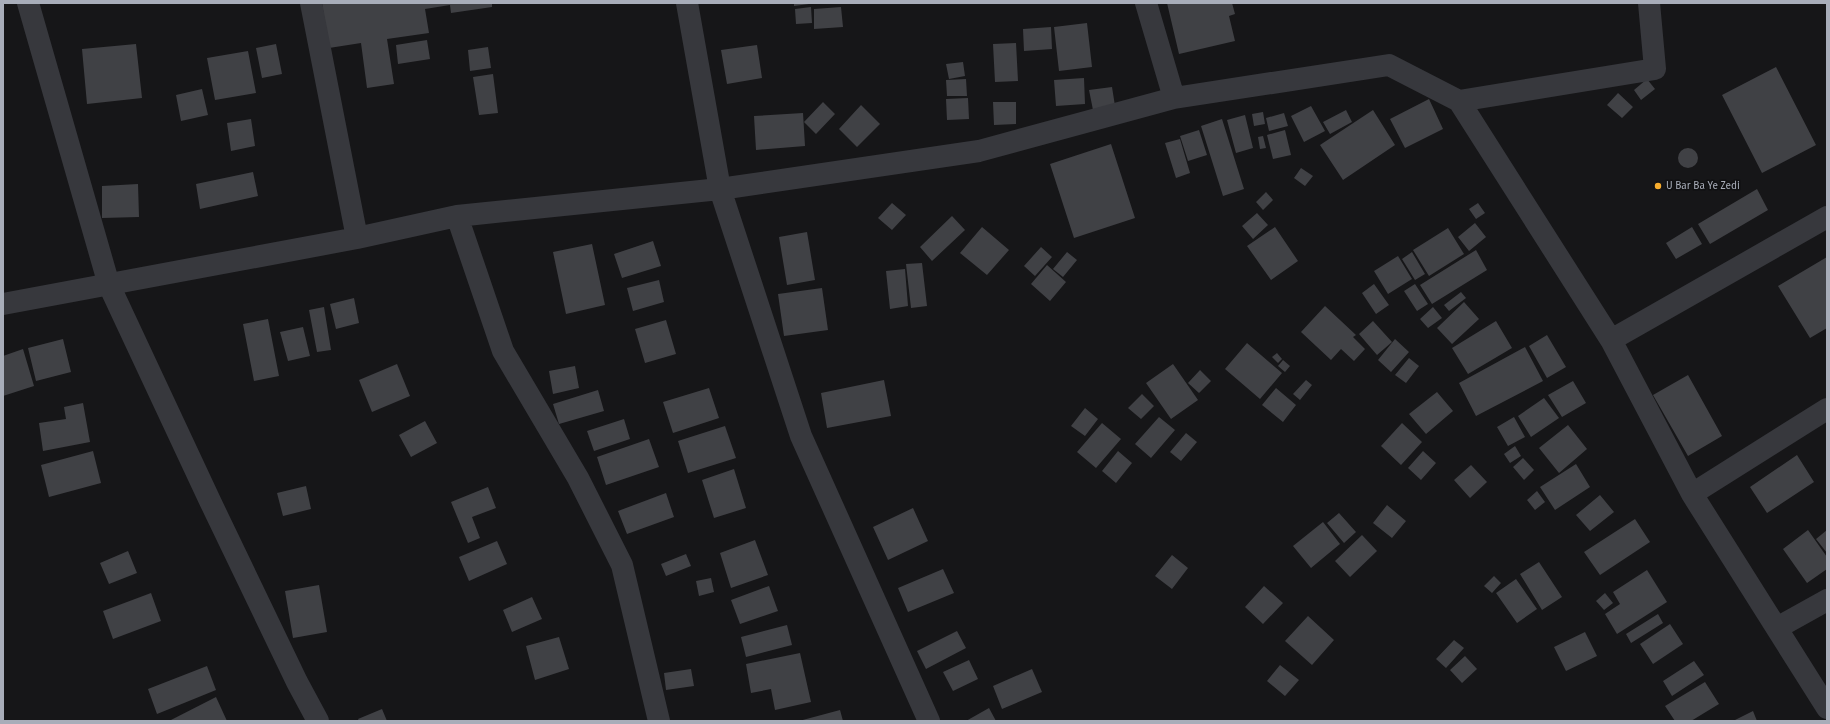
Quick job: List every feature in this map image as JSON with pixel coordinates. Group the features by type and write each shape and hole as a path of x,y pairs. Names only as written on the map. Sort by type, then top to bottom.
{"street":[{"path":"28,3 109,285 213,508 297,682 318,721"},
{"path":"311,3 357,238"},
{"path":"688,3 720,189 801,436 929,721"},
{"path":"1146,3 1174,98"},
{"path":"1459,102 1655,69 1649,3"},
{"path":"3,304 357,238 457,216 720,189 980,151 1174,98 1389,65 1459,102 1611,340 1692,494 1827,708"},
{"path":"457,216 503,351 578,478 622,565 659,721"},
{"path":"1611,340 1827,217"},
{"path":"1692,494 1827,409"},
{"path":"1777,628 1827,600"}],"building":[{"path":"322,3 492,3 492,7 451,13 450,5 425,9 429,33 387,39 394,84 367,88 361,43 329,48"},
{"path":"794,3 809,3 809,4 794,6"},
{"path":"1167,3 1232,3 1235,14 1229,16 1235,41 1179,54"},
{"path":"811,7 812,23 796,24 795,9"},
{"path":"841,7 843,27 814,29 814,9"},
{"path":"1087,23 1092,67 1059,71 1054,27"},
{"path":"1051,27 1052,49 1024,51 1023,29"},
{"path":"427,40 430,59 398,64 396,45"},
{"path":"1016,43 1018,81 995,82 993,44"},
{"path":"136,44 142,98 87,104 82,49"},
{"path":"276,44 282,74 262,78 256,48"},
{"path":"757,45 762,78 727,84 721,50"},
{"path":"488,47 491,68 470,71 468,50"},
{"path":"248,51 256,93 215,100 207,58"},
{"path":"963,62 965,76 949,79 946,64"},
{"path":"1776,67 1816,145 1762,173 1722,95"},
{"path":"493,74 498,113 479,115 473,77"},
{"path":"1084,78 1085,104 1056,106 1054,80"},
{"path":"966,79 967,96 947,96 946,80"},
{"path":"1647,79 1655,89 1641,100 1634,90"},
{"path":"1112,87 1115,106 1093,110 1089,90"},
{"path":"202,89 208,115 181,121 176,95"},
{"path":"1618,93 1633,107 1622,118 1607,105"},
{"path":"968,98 969,119 947,120 946,99"},
{"path":"1429,99 1443,129 1405,148 1390,119"},
{"path":"823,102 835,114 816,134 804,122"},
{"path":"993,102 1016,102 1016,124 994,125"},
{"path":"861,105 880,124 857,147 839,129"},
{"path":"1311,106 1325,131 1304,142 1291,116"},
{"path":"1346,110 1352,122 1330,134 1323,122"},
{"path":"1373,110 1395,145 1343,180 1320,145"},
{"path":"1263,112 1265,124 1254,126 1252,114"},
{"path":"803,113 805,146 756,150 754,116"},
{"path":"1284,113 1288,126 1269,131 1266,118"},
{"path":"1245,115 1253,148 1236,153 1227,120"},
{"path":"251,119 255,146 231,151 227,123"},
{"path":"1222,119 1244,189 1223,196 1201,126"},
{"path":"1199,130 1207,155 1188,161 1180,136"},
{"path":"1285,130 1291,155 1273,159 1267,135"},
{"path":"1263,136 1266,148 1260,149 1258,137"},
{"path":"1180,139 1190,173 1176,178 1165,143"},
{"path":"1111,144 1135,218 1074,238 1050,164"},
{"path":"1688,148 1695,151 1698,158 1695,165 1688,168 1681,165 1678,158 1681,151"},
{"path":"1301,168 1313,176 1305,186 1294,178"},
{"path":"253,172 258,196 200,209 196,184"},
{"path":"138,184 139,217 102,218 102,186"},
{"path":"1757,189 1768,210 1710,244 1698,224"},
{"path":"1266,192 1273,200 1263,210 1256,202"},
{"path":"892,203 906,215 892,230 878,218"},
{"path":"1478,203 1485,213 1476,219 1469,209"},
{"path":"1257,213 1268,225 1253,239 1242,226"},
{"path":"952,216 965,230 932,261 920,247"},
{"path":"1475,223 1486,237 1469,251 1458,237"},
{"path":"982,227 1009,250 987,275 960,253"},
{"path":"1275,227 1298,261 1271,280 1247,246"},
{"path":"1692,227 1702,244 1676,259 1666,243"},
{"path":"1448,228 1464,254 1429,276 1413,250"},
{"path":"807,232 815,280 787,285 779,237"},
{"path":"653,241 661,266 622,278 614,254"},
{"path":"592,244 605,305 566,314 553,252"},
{"path":"1041,247 1052,257 1035,276 1024,266"},
{"path":"1476,250 1487,270 1432,304 1420,285"},
{"path":"1067,252 1077,260 1063,277 1053,269"},
{"path":"1412,252 1425,274 1415,280 1402,259"},
{"path":"1398,256 1412,279 1388,294 1374,271"},
{"path":"1827,257 1827,328 1810,338 1778,286"},
{"path":"922,263 927,306 911,308 906,264"},
{"path":"1047,265 1066,282 1050,301 1031,284"},
{"path":"905,269 908,306 890,309 886,271"},
{"path":"659,280 664,302 633,311 627,288"},
{"path":"1374,284 1389,305 1376,314 1362,293"},
{"path":"1415,284 1428,304 1417,311 1404,291"},
{"path":"822,288 828,330 784,336 778,294"},
{"path":"1461,292 1466,298 1449,311 1444,305"},
{"path":"354,298 359,323 336,329 330,304"},
{"path":"1464,302 1479,319 1452,344 1437,328"},
{"path":"1325,306 1356,335 1353,337 1365,349 1354,361 1341,349 1331,360 1301,332"},
{"path":"324,307 331,350 317,352 309,310"},
{"path":"1433,307 1442,318 1428,328 1420,319"},
{"path":"268,319 279,376 254,381 243,324"},
{"path":"666,320 676,354 645,363 635,329"},
{"path":"1373,321 1392,342 1377,355 1359,334"},
{"path":"1496,321 1512,348 1468,374 1452,348"},
{"path":"303,327 310,356 288,361 280,332"},
{"path":"1547,335 1566,367 1547,378 1529,346"},
{"path":"63,339 71,372 36,381 28,348"},
{"path":"1395,339 1409,352 1391,372 1378,360"},
{"path":"1247,343 1282,373 1260,399 1225,369"},
{"path":"1525,347 1543,381 1476,416 1459,383"},
{"path":"23,349 34,386 3,396 3,356"},
{"path":"1277,353 1282,359 1278,363 1272,357"},
{"path":"1409,358 1419,366 1406,383 1395,375"},
{"path":"1283,360 1290,366 1285,372 1278,366"},
{"path":"397,364 410,396 372,412 359,380"},
{"path":"1173,364 1198,400 1171,419 1146,383"},
{"path":"575,366 579,388 553,394 549,371"},
{"path":"1200,370 1211,381 1199,393 1188,383"},
{"path":"1688,375 1722,436 1688,456 1653,395"},
{"path":"884,380 891,416 827,428 821,393"},
{"path":"1306,380 1312,385 1300,400 1293,394"},
{"path":"1573,381 1586,403 1562,417 1548,395"},
{"path":"709,388 719,418 673,433 663,402"},
{"path":"1276,388 1296,405 1283,422 1262,405"},
{"path":"598,390 604,411 559,424 553,404"},
{"path":"1437,392 1453,411 1426,434 1409,414"},
{"path":"1142,394 1154,406 1141,419 1128,408"},
{"path":"1544,398 1559,418 1531,437 1518,416"},
{"path":"83,403 90,442 43,451 39,423 66,419 64,407"},
{"path":"1085,408 1098,419 1085,436 1071,426"},
{"path":"1159,417 1175,430 1151,458 1135,444"},
{"path":"1514,417 1525,437 1508,446 1497,427"},
{"path":"624,419 630,439 594,451 587,431"},
{"path":"425,421 437,443 411,457 399,435"},
{"path":"1102,423 1121,439 1096,468 1077,452"},
{"path":"1402,423 1422,442 1401,465 1381,446"},
{"path":"1568,425 1587,449 1559,473 1539,448"},
{"path":"725,426 736,458 688,473 678,441"},
{"path":"1186,433 1197,442 1181,461 1170,452"},
{"path":"649,439 659,467 606,485 597,457"},
{"path":"1515,446 1521,456 1510,463 1504,454"},
{"path":"93,451 101,483 49,497 41,465"},
{"path":"1118,451 1132,463 1116,483 1102,471"},
{"path":"1423,451 1436,463 1421,480 1408,468"},
{"path":"1797,455 1814,482 1767,513 1750,487"},
{"path":"1523,458 1534,470 1524,480 1513,467"},
{"path":"1576,464 1590,487 1555,510 1540,487"},
{"path":"1471,465 1487,482 1470,498 1454,480"},
{"path":"734,469 746,508 714,518 702,480"},
{"path":"306,486 311,509 283,516 277,493"},
{"path":"488,487 496,508 472,517 480,538 468,543 451,502"},
{"path":"1537,491 1545,502 1535,510 1527,500"},
{"path":"666,493 674,517 627,534 618,511"},
{"path":"1600,495 1614,512 1590,531 1576,515"},
{"path":"1387,505 1406,521 1392,538 1373,523"},
{"path":"913,508 928,541 888,560 873,527"},
{"path":"1339,513 1356,532 1344,543 1327,523"},
{"path":"1635,519 1650,542 1600,575 1584,552"},
{"path":"1323,522 1340,544 1311,568 1293,546"},
{"path":"1808,530 1827,557 1827,569 1807,583 1783,549"},
{"path":"1827,530 1827,553 1816,539"},
{"path":"1362,535 1377,551 1350,577 1335,561"},
{"path":"755,540 768,575 731,588 720,553"},
{"path":"497,541 507,564 469,581 459,557"},
{"path":"128,551 137,573 109,584 100,563"},
{"path":"686,554 691,566 666,576 661,564"},
{"path":"1172,555 1188,568 1172,589 1155,576"},
{"path":"1539,562 1562,597 1542,610 1520,574"},
{"path":"943,569 954,593 908,612 898,588"},
{"path":"1647,570 1667,602 1617,634 1605,614 1620,604 1613,592"},
{"path":"1494,576 1501,583 1492,593 1484,586"},
{"path":"711,578 714,592 699,596 696,581"},
{"path":"1516,579 1537,609 1517,623 1496,593"},
{"path":"319,585 327,632 293,638 285,591"},
{"path":"769,586 778,611 740,624 731,600"},
{"path":"1264,586 1283,603 1263,624 1245,607"},
{"path":"151,593 161,621 113,639 103,611"},
{"path":"1605,593 1613,603 1604,610 1596,601"},
{"path":"532,597 542,619 512,632 503,610"},
{"path":"1658,614 1663,623 1631,643 1626,634"},
{"path":"1308,616 1334,640 1312,665 1285,641"},
{"path":"1670,624 1683,644 1653,664 1640,644"},
{"path":"787,625 792,645 746,657 741,637"},
{"path":"957,631 966,648 926,669 917,651"},
{"path":"1585,632 1597,656 1566,671 1554,647"},
{"path":"559,637 569,669 535,680 526,646"},
{"path":"1454,640 1464,648 1446,668 1436,659"},
{"path":"800,653 811,702 775,710 771,689 751,693 746,664"},
{"path":"1465,656 1477,669 1462,683 1450,670"},
{"path":"969,660 978,679 953,691 943,672"},
{"path":"1694,661 1704,675 1672,696 1663,681"},
{"path":"1280,665 1299,680 1285,696 1267,681"},
{"path":"207,666 216,690 157,714 148,689"},
{"path":"691,669 694,686 666,690 664,673"},
{"path":"1032,669 1042,692 1002,709 993,686"},
{"path":"1705,682 1719,704 1691,721 1675,721 1665,706"},
{"path":"216,697 227,721 169,721"},
{"path":"989,708 996,721 966,721"},
{"path":"382,709 387,721 359,721 358,719"},
{"path":"840,710 843,721 799,721"},
{"path":"1753,711 1757,721 1733,721"}],"place":[{"name":"U Bar Ba Ye Zedi","path":"1658,186"}]}
